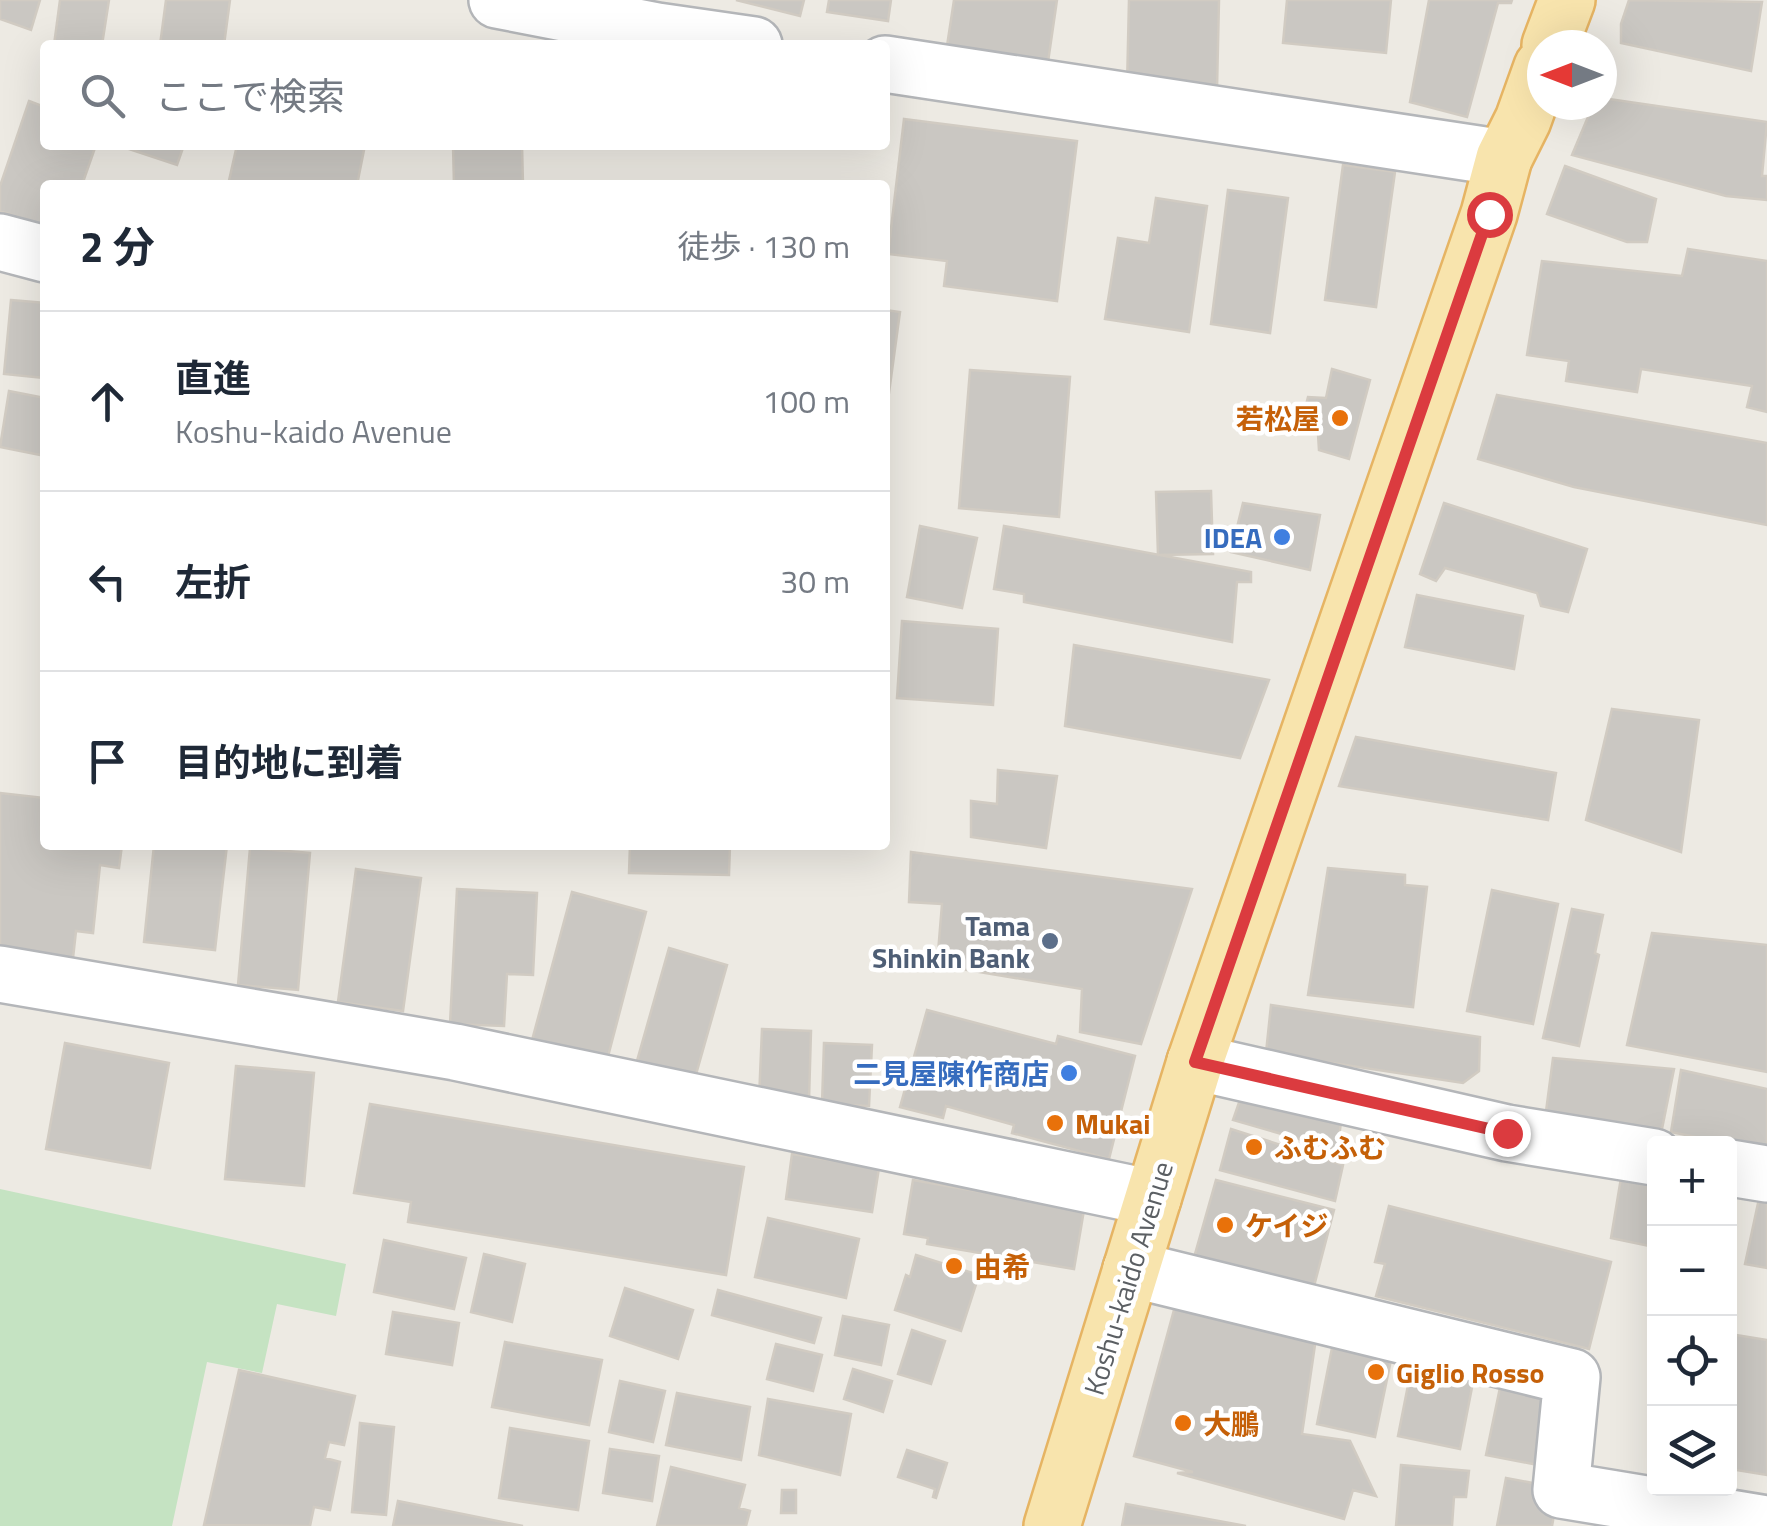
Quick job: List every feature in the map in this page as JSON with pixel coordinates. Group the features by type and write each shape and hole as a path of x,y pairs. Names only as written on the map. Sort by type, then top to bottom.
{"main road":[{"path":"1556,30 1567,0"},
{"name":"Koshu-kaido Avenue","path":"1052,1526 1195,1062 1478,246 1504,158 1527,109"}],"street":[{"path":"497,0 661,15 738,40"},
{"path":"890,65 1504,158"},
{"path":"0,242 40,253"},
{"path":"0,974 455,1052 1153,1198"},
{"path":"1195,1062 1507,1133 1647,1155"},
{"path":"1737,1169 1767,1174"},
{"path":"1131,1269 1572,1377 1561,1490 1767,1524"}],"green space":[{"path":"0,1189 346,1264 336,1316 277,1304 262,1373 207,1362 172,1526 0,1526"}],"building":[{"path":"0,0 40,0 31,30 0,19"},
{"path":"60,0 109,0 103,40 55,40"},
{"path":"166,0 230,0 225,40 161,40"},
{"path":"736,0 804,0 800,16"},
{"path":"829,0 891,0 888,21 827,12"},
{"path":"954,0 1057,0 1048,62 947,46"},
{"path":"1129,0 1219,0 1217,89 1127,87"},
{"path":"1287,0 1391,0 1386,53 1283,43"},
{"path":"1429,0 1512,0 1498,3 1467,117 1410,102"},
{"path":"1629,0 1762,2 1751,71 1621,43 1621,24"},
{"path":"1617,100 1767,122 1762,176 1767,176 1767,200 1726,196 1572,155 1587,120 1617,120"},
{"path":"29,101 40,105 40,150 94,150 84,180 40,180 40,224 0,211 0,186"},
{"path":"904,119 1077,141 1057,301 944,286 947,261 890,254"},
{"path":"132,150 182,150 177,165"},
{"path":"236,150 364,150 358,180 229,180"},
{"path":"453,150 522,150 523,180 454,180"},
{"path":"1343,165 1395,172 1376,307 1325,300"},
{"path":"1565,166 1656,199 1647,242 1627,242 1547,214"},
{"path":"1228,190 1288,198 1270,333 1211,324"},
{"path":"1156,198 1207,206 1189,332 1105,319 1118,238 1149,243"},
{"path":"1688,249 1767,261 1767,412 1747,407 1752,386 1641,369 1637,392 1566,381 1569,361 1527,355 1542,261 1682,276"},
{"path":"11,300 40,303 40,378 4,374"},
{"path":"890,311 900,312 890,385"},
{"path":"1332,369 1370,380 1349,459 1319,450 1318,434 1299,433 1308,397 1326,398"},
{"path":"970,370 1070,377 1059,517 959,508"},
{"path":"9,391 40,397 40,455 0,447"},
{"path":"1497,395 1767,443 1767,525 1574,487 1478,459"},
{"path":"1211,491 1213,554 1158,555 1156,492"},
{"path":"1243,503 1320,515 1310,570 1231,552"},
{"path":"1444,503 1587,549 1568,612 1541,606 1537,593 1445,568 1436,581 1420,574"},
{"path":"920,526 977,538 962,608 907,597"},
{"path":"1004,526 1251,572 1251,582 1237,582 1232,642 1024,602 1024,594 994,589"},
{"path":"1417,595 1523,616 1514,669 1405,647"},
{"path":"902,621 998,629 993,705 897,698"},
{"path":"1074,645 1269,680 1240,758 1065,726"},
{"path":"1612,709 1699,720 1681,852 1586,820"},
{"path":"1356,737 1556,773 1548,820 1339,786"},
{"path":"998,770 1057,776 1046,848 971,837 971,801 997,804"},
{"path":"0,793 40,797 40,850 121,850 119,868 100,865 93,933 76,931 73,958 0,950"},
{"path":"153,850 226,850 215,950 144,942"},
{"path":"250,850 310,853 298,990 238,985"},
{"path":"630,850 730,850 729,875 629,873"},
{"path":"911,852 1192,889 1141,1044 1080,1032 1082,989 937,965 942,904 909,902"},
{"path":"1328,868 1405,875 1405,885 1427,887 1413,1007 1308,995"},
{"path":"356,869 421,878 403,1011 338,1002"},
{"path":"457,889 537,893 533,975 507,974 504,1026 450,1024"},
{"path":"1492,890 1558,904 1533,1024 1467,1011"},
{"path":"572,892 646,912 606,1064 531,1044"},
{"path":"1572,909 1603,915 1595,953 1599,955 1579,1046 1543,1038"},
{"path":"1652,933 1767,945 1767,1072 1627,1045"},
{"path":"669,948 727,965 695,1078 637,1061"},
{"path":"1271,1005 1480,1037 1479,1071 1463,1083 1266,1053"},
{"path":"927,1010 1056,1044 1058,1036 1135,1056 1109,1159 1012,1133 1014,1125 946,1106 943,1118 900,1107"},
{"path":"762,1029 811,1031 809,1100 759,1099"},
{"path":"65,1043 169,1063 150,1168 46,1149"},
{"path":"824,1043 872,1045 869,1106 822,1104"},
{"path":"1553,1058 1674,1069 1662,1129 1545,1119"},
{"path":"236,1066 314,1073 304,1186 225,1179"},
{"path":"1681,1070 1767,1089 1767,1155 1737,1146 1737,1136 1671,1132"},
{"path":"1243,1091 1342,1116 1337,1150 1233,1120"},
{"path":"370,1104 744,1167 726,1275 408,1222 411,1202 354,1193"},
{"path":"1231,1129 1343,1165 1335,1201 1220,1170"},
{"path":"792,1154 879,1168 872,1212 786,1199"},
{"path":"1622,1172 1647,1176 1647,1246 1611,1238"},
{"path":"913,1180 1084,1210 1074,1269 927,1244 928,1238 904,1234"},
{"path":"1216,1180 1334,1210 1313,1290 1193,1261"},
{"path":"1760,1194 1767,1195 1767,1268 1745,1264"},
{"path":"1389,1206 1611,1262 1589,1349 1376,1296 1385,1264 1375,1262"},
{"path":"768,1218 859,1239 846,1298 755,1277"},
{"path":"384,1240 466,1258 454,1309 374,1292"},
{"path":"484,1254 525,1264 512,1322 471,1312"},
{"path":"916,1255 979,1275 961,1331 895,1310"},
{"path":"625,1288 693,1310 678,1359 610,1336"},
{"path":"718,1290 821,1318 814,1343 712,1315"},
{"path":"1177,1299 1316,1338 1302,1434 1350,1441 1376,1496 1353,1490 1344,1519 1177,1473 1193,1472 1134,1456"},
{"path":"393,1312 459,1323 452,1365 386,1354"},
{"path":"843,1316 889,1325 881,1365 835,1355"},
{"path":"912,1330 945,1341 931,1384 898,1374"},
{"path":"1737,1335 1767,1340 1767,1475 1737,1470"},
{"path":"505,1342 602,1360 589,1425 492,1407"},
{"path":"776,1344 822,1355 813,1391 767,1379"},
{"path":"1332,1348 1391,1360 1375,1437 1317,1424"},
{"path":"1413,1360 1475,1372 1460,1449 1398,1436"},
{"path":"853,1369 892,1381 883,1412 844,1399"},
{"path":"239,1370 355,1396 344,1445 329,1442 325,1458 340,1462 330,1510 314,1507 310,1526 204,1525"},
{"path":"1502,1378 1559,1391 1543,1466 1486,1455"},
{"path":"620,1381 665,1391 653,1442 609,1432"},
{"path":"677,1393 750,1407 741,1460 666,1445"},
{"path":"768,1399 851,1414 840,1475 759,1455"},
{"path":"360,1423 394,1427 386,1515 352,1512"},
{"path":"510,1428 589,1441 578,1510 499,1498"},
{"path":"610,1449 659,1456 652,1501 603,1493"},
{"path":"907,1450 947,1463 936,1498 935,1489 898,1477"},
{"path":"1401,1465 1469,1471 1466,1497 1454,1497 1452,1526 1396,1526"},
{"path":"671,1467 745,1485 739,1508 750,1511 746,1526 657,1526"},
{"path":"1506,1478 1559,1488 1552,1526 1497,1526"},
{"path":"782,1490 796,1490 796,1513 781,1513"},
{"path":"398,1501 523,1526 393,1526"},
{"path":"1126,1504 1246,1526 1122,1526"}],"place":[{"name":"若松屋","path":"1340,418"},
{"name":"IDEA","path":"1282,537"},
{"name":"Tama Shinkin Bank","path":"1050,941"},
{"name":"二見屋陳作商店","path":"1069,1073"},
{"name":"Mukai","path":"1055,1123"},
{"name":"ふむふむ","path":"1254,1147"},
{"name":"ケイジ","path":"1225,1225"},
{"name":"由希","path":"954,1266"},
{"name":"Giglio Rosso","path":"1376,1372"},
{"name":"大鵬","path":"1183,1423"}],"route":[{"path":"1489,214 1195,1062 1507,1133"}]}
